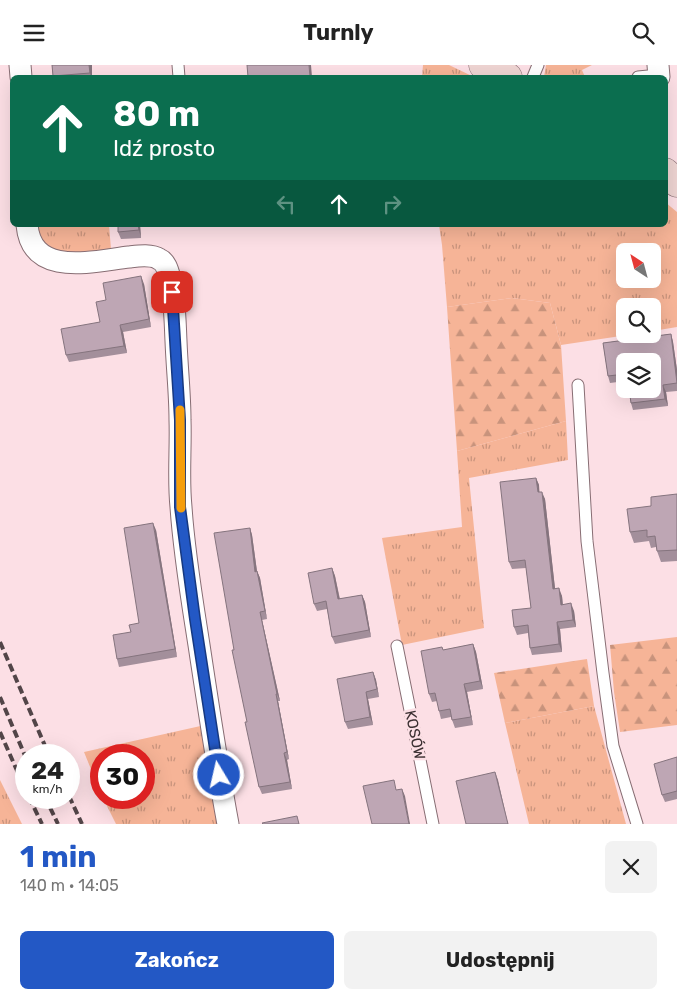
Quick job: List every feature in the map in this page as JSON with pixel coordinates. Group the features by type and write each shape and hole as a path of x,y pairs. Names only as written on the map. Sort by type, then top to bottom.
{"street":[{"path":"483,65 504,75"},
{"path":"27,227 28,236 32,244 36,250 48,259 81,263 144,255 159,258 166,265 170,278 176,331 180,420 180,507 219,775 228,824"}],"lane":[{"path":"578,385 587,541 603,673 613,746 637,824"},
{"name":"KOSÓW","path":"397,647 433,824"}],"green space":[{"path":"423,65 449,65 470,75 422,75"},
{"path":"546,65 592,65 582,70 584,75 544,75"},
{"path":"668,204 677,212 677,327 661,330 661,298 616,298 616,337 561,345 550,303 512,298 447,307 439,227 668,227"},
{"path":"34,227 109,227 111,249 63,256 50,253"},
{"path":"512,298 550,303 561,345 566,421 457,451 447,307"},
{"path":"566,421 568,460 469,478 484,628 402,645 382,538 462,527 457,451"},
{"path":"677,637 677,725 620,732 610,645"},
{"path":"587,659 594,706 505,723 494,673"},
{"path":"594,706 626,824 529,824 505,723"},
{"path":"205,725 222,824 116,824 108,809 155,809 155,744 120,744"},
{"path":"90,751 90,767 84,752"},
{"path":"0,780 22,824 0,824"}],"building":[{"path":"52,65 89,65 90,73 53,75"},
{"path":"247,65 309,65 310,75 248,75"},
{"path":"118,227 138,227 139,230 118,232"},
{"path":"141,276 149,319 120,325 124,346 66,355 61,329 100,322 96,302 106,300 103,283"},
{"path":"671,334 677,383 663,385 665,399 631,403 630,398 661,398 661,353 616,353 616,375 608,376 603,343 616,341 616,343 661,343 661,335"},
{"path":"536,478 538,492 542,492 553,589 559,588 561,605 571,603 573,620 557,622 559,644 530,648 528,625 514,627 512,610 531,608 525,560 509,562 500,482"},
{"path":"677,494 677,550 657,551 655,536 647,537 647,530 630,532 627,509 651,506 651,497"},
{"path":"153,523 175,649 117,659 113,635 131,632 129,625 139,623 124,528"},
{"path":"250,528 255,572 257,571 265,611 260,612 277,694 287,752 284,753 290,782 259,787 232,650 234,650 214,533"},
{"path":"332,568 338,599 362,595 369,630 332,637 326,601 314,604 308,573"},
{"path":"473,644 480,681 464,684 471,717 452,720 450,709 439,711 435,693 429,694 421,651 442,647 443,650"},
{"path":"373,672 377,689 366,692 370,717 345,722 337,679"},
{"path":"677,757 677,791 662,795 654,764"},
{"path":"495,772 508,824 466,824 456,781"},
{"path":"394,780 396,790 402,789 409,824 372,824 363,786"},
{"path":"297,816 299,824 262,823"}],"railway":[{"path":"0,642 44,744"},
{"path":"0,697 20,744"},
{"path":"0,732 15,766"},
{"path":"35,809 42,824"},
{"path":"51,809 58,824"},
{"path":"75,809 82,824"}],"slow traffic":[{"path":"180,410 181,508"}],"route":[{"path":"172,292 176,331 180,420 180,507 219,775"}]}
